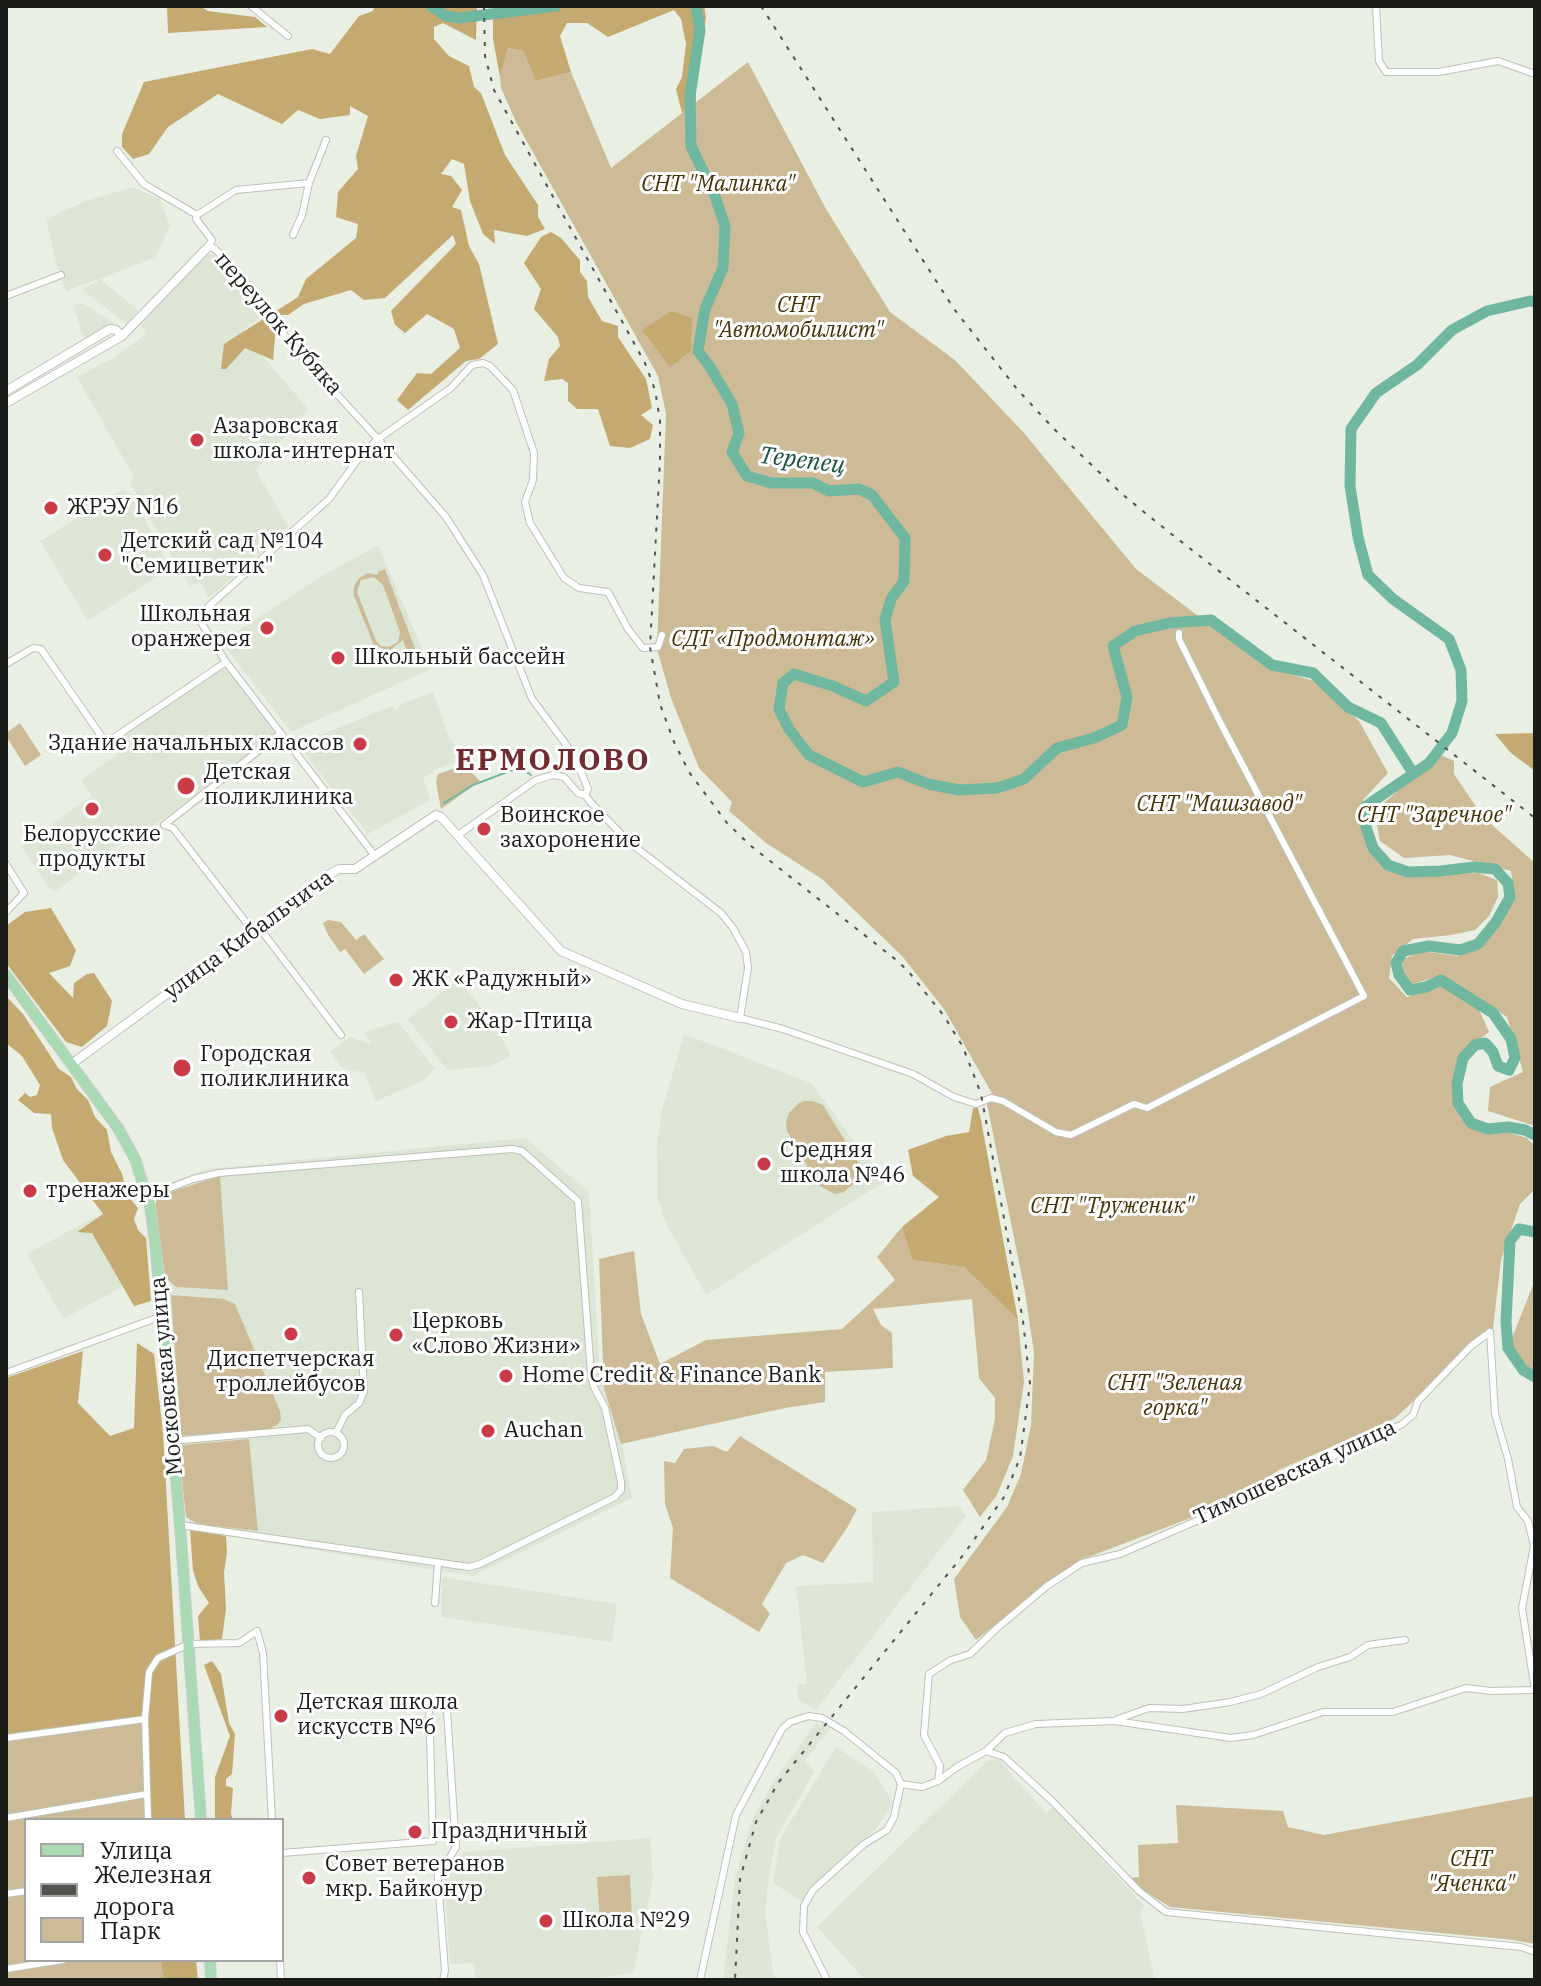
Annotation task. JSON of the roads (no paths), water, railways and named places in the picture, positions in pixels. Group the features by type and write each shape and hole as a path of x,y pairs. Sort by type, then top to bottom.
{"main road":[{"name":"Московская улица","path":"6,975 118,1128 135,1159 147,1197 162,1316 201,1818"}],"street":[{"path":"251,6 288,36"},
{"path":"1376,6 1379,61 1386,72 1439,72 1498,61 1535,74"},
{"path":"293,235 326,140"},
{"path":"117,151 144,184 197,215"},
{"path":"197,215 236,190 309,183"},
{"path":"6,403 122,336 209,246 212,240 196,219 197,215"},
{"name":"переулок Кубяка","path":"209,246 241,277 270,312 289,342 446,517 483,575 532,699 574,755 588,789 585,795"},
{"path":"6,296 61,275"},
{"path":"6,391 110,329 122,336"},
{"path":"375,856 226,662 199,619 209,606 329,499 362,454 378,439 451,388 472,365 483,363 490,366 513,390 534,453 533,480 525,502 534,532 564,578 579,588 608,592 628,629 643,648 658,647 662,635"},
{"path":"458,835 536,780 553,775 564,777 629,842 721,913 733,928 746,952 748,968 740,1018 783,1029 913,1074 954,1097 976,1104 991,1098 1003,1101 1056,1132 1071,1135 1134,1104 1147,1108 1364,996 1220,722 1179,639 1179,633"},
{"path":"6,664 33,648 41,649 106,743 226,662"},
{"path":"281,733 164,825 173,828 341,1035"},
{"name":"улица Кибальчича","path":"73,1063 330,874 339,869 355,869 436,815 458,835 561,951 682,1004 740,1018"},
{"path":"6,864 24,893 6,912"},
{"path":"147,1197 193,1179 219,1173 512,1149 522,1151 578,1201 591,1373 593,1385 605,1408 621,1490 615,1497 469,1567 180,1525"},
{"path":"336,1433 345,1415 359,1403 364,1391 359,1292"},
{"path":"6,1373 162,1316"},
{"name":"Тимошевская улица","path":"938,1781 940,1766 924,1735 929,1674 951,1660 970,1654 1047,1586 1082,1563 1120,1554 1254,1496 1401,1425 1413,1415 1418,1401 1471,1346 1490,1332 1495,1414 1517,1507 1528,1521 1534,1546 1522,1608 1535,1690"},
{"path":"171,1441 308,1429 321,1438"},
{"path":"329,1432 336,1433 343,1440 342,1452 334,1458 324,1456 320,1451 321,1438 329,1432"},
{"path":"435,1603 438,1563"},
{"path":"148,1818 145,1719 149,1672 158,1658 189,1644 239,1643 257,1631 263,1653 272,1818"},
{"path":"1115,1721 1149,1708 1183,1709 1261,1694 1318,1667 1350,1657 1368,1645 1405,1640"},
{"path":"901,1784 922,1787 938,1781 986,1751 1005,1733 1036,1724 1115,1721 1231,1738 1253,1735 1323,1712 1393,1712 1466,1688 1535,1690"},
{"path":"284,1853 433,1841 429,1703"},
{"path":"443,1980 445,1971 437,1866 449,1859 456,1847 447,1711"},
{"path":"700,1980 736,1815 782,1729 799,1717 822,1718 844,1731 896,1773 901,1784 894,1817 887,1830 864,1844 813,1890 804,1906 803,1932 827,1980"},
{"path":"6,1738 145,1719"},
{"path":"986,1751 1004,1757 1052,1801 1139,1891 1166,1912 1521,1947 1535,1952"},
{"path":"6,1818 147,1794"},
{"path":"6,1969 50,1962"}],"waterway":[{"name":"Терепец","path":"431,6 446,16 459,18 556,6"},
{"name":"Терепец","path":"696,6 700,30 690,96 691,146 715,196 725,226 723,268 705,309 698,351 732,404 739,433 732,452 747,476 771,483 813,483 829,491 859,489 872,495 905,538 904,581 891,599 885,620 894,682 866,701 833,686 794,674 783,683 779,709 789,729 809,755 863,782 898,772 928,784 959,790 997,788 1024,779 1057,748 1094,738 1122,725 1127,697 1113,646 1135,631 1169,623 1211,620 1272,665 1313,673 1348,707 1381,723 1413,773"},
{"path":"1535,302 1487,311 1452,330 1417,365 1376,393 1351,429 1350,486 1368,575 1393,599 1449,639 1461,670 1462,701 1452,733 1429,763 1366,806 1366,827 1373,848 1388,865 1408,872 1474,867 1495,869 1508,883 1510,897 1496,922 1478,944 1460,950 1429,946 1403,951 1396,963 1399,975 1410,990 1441,980 1493,1013 1511,1039 1515,1058 1509,1070 1498,1066 1493,1052 1485,1043 1475,1045 1463,1058 1457,1084 1458,1103 1471,1123 1488,1129 1508,1127 1525,1130 1535,1135"},
{"path":"444,803 473,785 515,769 531,775"},
{"path":"1535,1232 1519,1229 1510,1241 1506,1322 1508,1348 1523,1370 1535,1377"}],"railway":[{"path":"484,6 485,56 494,90 645,363 655,390 660,420 660,461 650,647 660,704 674,742 689,772 727,823 751,846 908,971 944,1016 963,1047 981,1094 1023,1321 1030,1384 1020,1458 1004,1497 964,1554 778,1783 756,1822 740,1879 735,1980"},
{"path":"761,6 954,309 1017,389 1054,429 1122,494 1160,525 1535,818"}],"place":[{"name":"Азаровская школа-интернат","path":"197,440"},
{"name":"ЖРЭУ N16","path":"51,508"},
{"name":"Детский сад №104 \"Семицветик\"","path":"105,555"},
{"name":"Школьная оранжерея","path":"267,628"},
{"name":"Школьный бассейн","path":"338,658"},
{"name":"Здание начальных классов","path":"360,744"},
{"name":"Детская поликлиника","path":"186,786"},
{"name":"Белорусские продукты","path":"92,809"},
{"name":"Воинское захоронение","path":"484,829"},
{"name":"ЖК «Радужный»","path":"396,980"},
{"name":"Жар-Птица","path":"451,1022"},
{"name":"Городская поликлиника","path":"182,1068"},
{"name":"Средняя школа №46","path":"764,1164"},
{"name":"тренажеры","path":"30,1191"},
{"name":"Диспетчерская троллейбусов","path":"291,1334"},
{"name":"Церковь «Слово Жизни»","path":"396,1335"},
{"name":"Home Credit & Finance Bank","path":"506,1376"},
{"name":"Auchan","path":"488,1431"},
{"name":"Детская школа искусств №6","path":"281,1716"},
{"name":"Праздничный","path":"415,1832"},
{"name":"Совет ветеранов мкр. Байконур","path":"309,1878"},
{"name":"Школа №29","path":"546,1921"}],"district":[{"name":"ЕРМОЛОВО","path":"553,761"}],"park label":[{"name":"СНТ \"Малинка\"","path":"718,185"},
{"name":"СНТ \"Автомобилист\"","path":"798,318"},
{"name":"СДТ «Продмонтаж»","path":"773,640"},
{"name":"СНТ \"Машзавод\"","path":"1219,805"},
{"name":"СНТ \"Заречное\"","path":"1434,816"},
{"name":"СНТ \"Труженик\"","path":"1112,1207"},
{"name":"СНТ \"Зеленая горка\"","path":"1175,1396"},
{"name":"СНТ \"Яченка\"","path":"1471,1872"}]}
